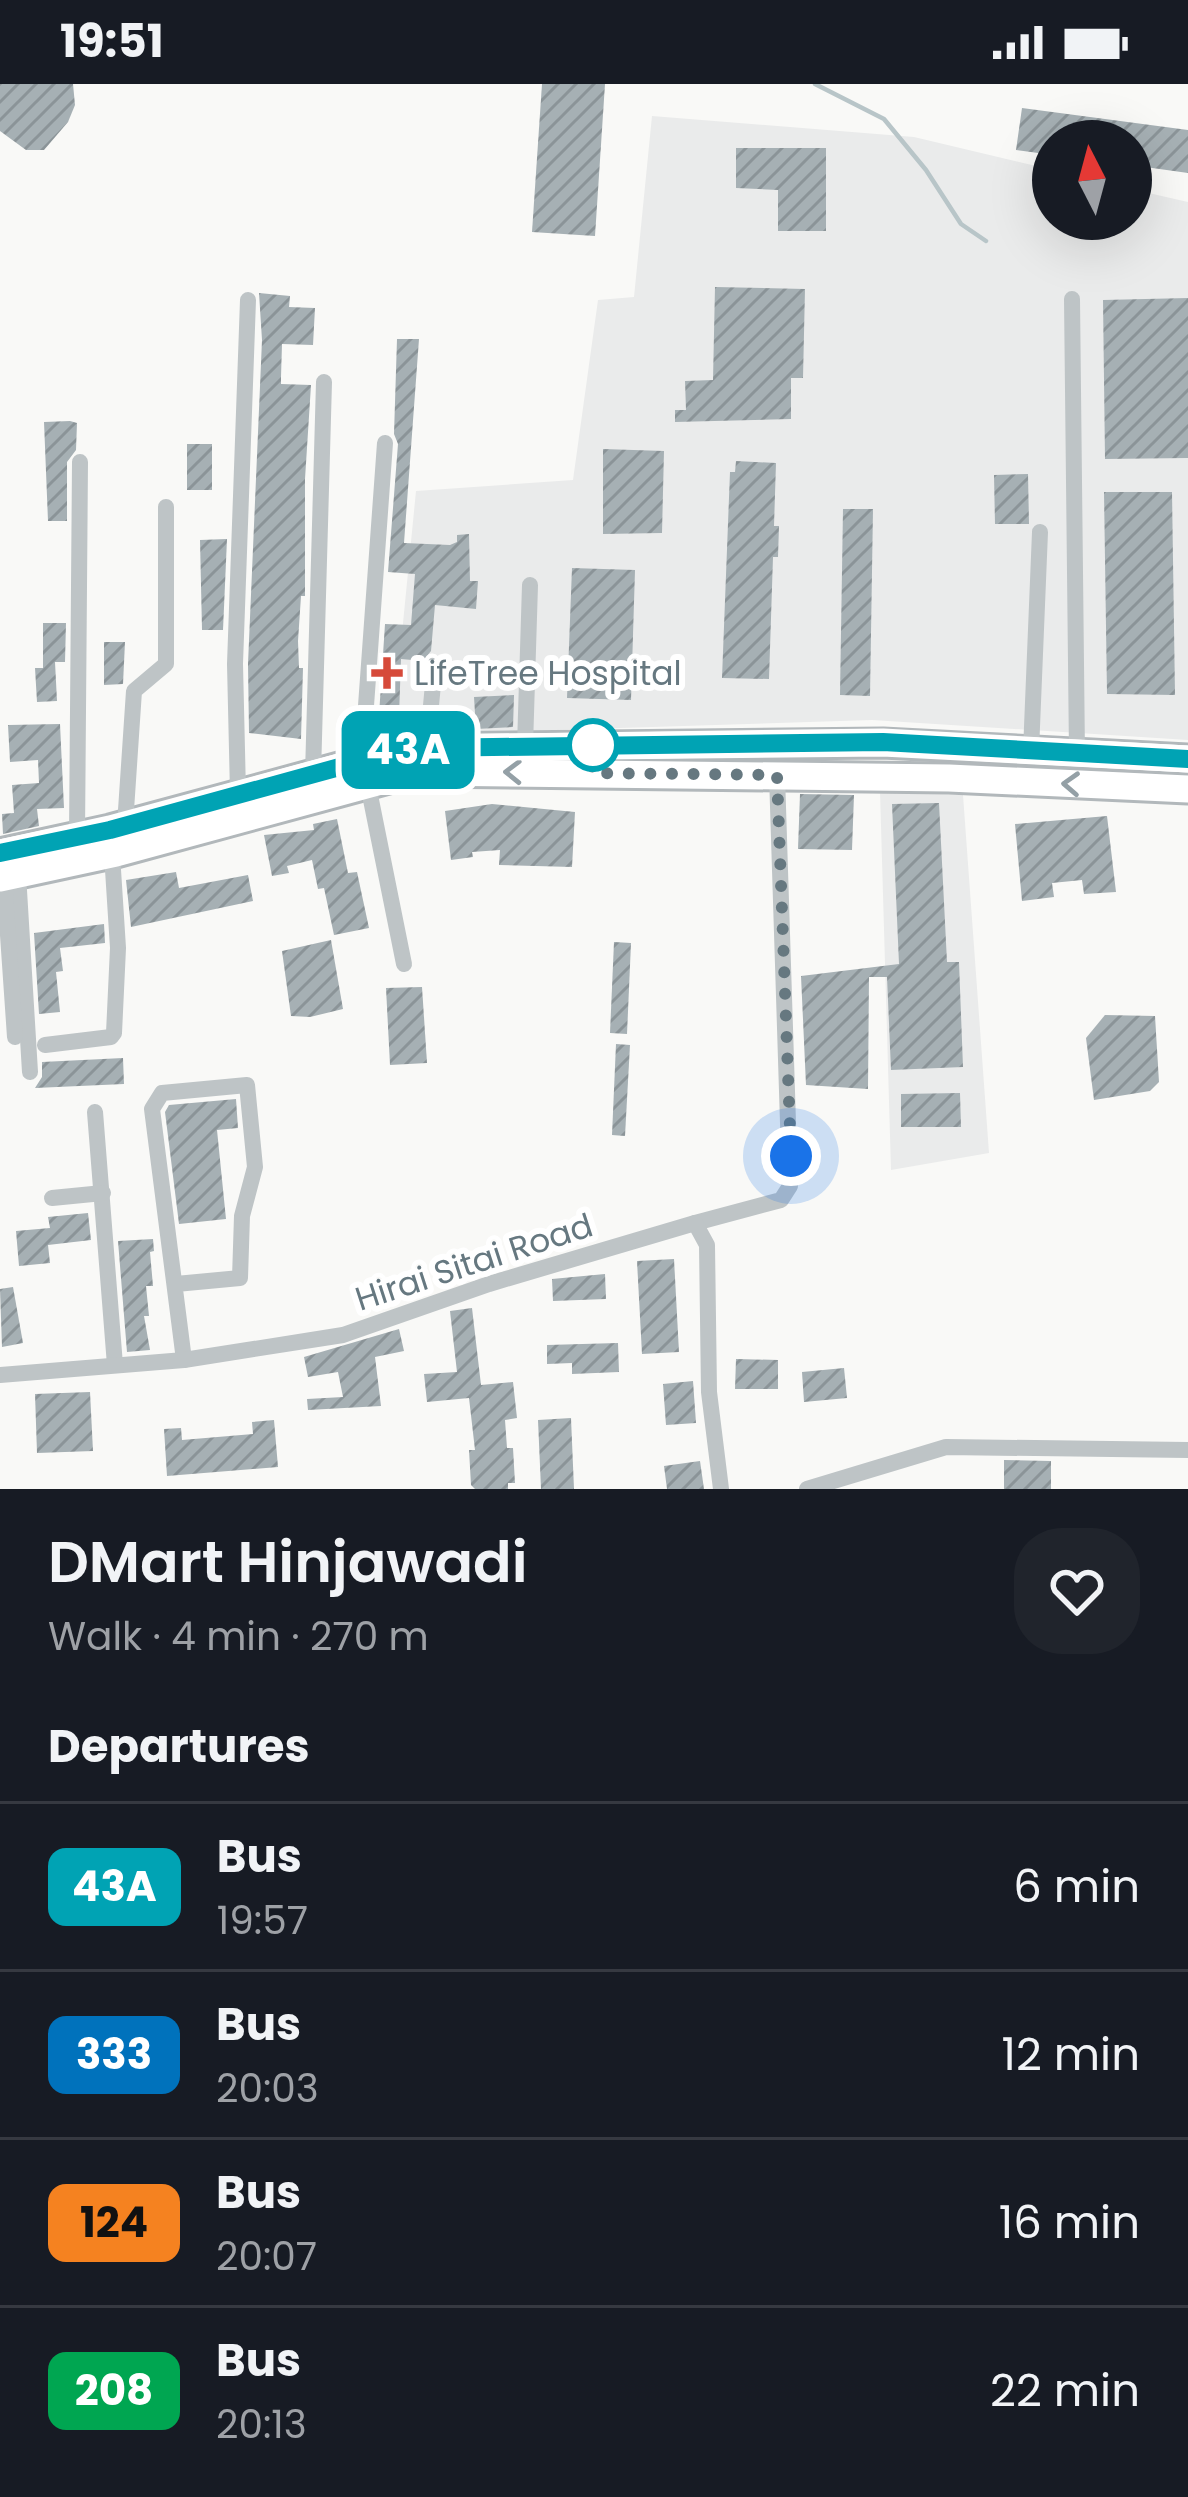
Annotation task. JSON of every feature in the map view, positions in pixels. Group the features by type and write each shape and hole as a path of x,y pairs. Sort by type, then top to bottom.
{"main road":[{"path":"5,870 112,854 427,748 883,742 1188,759"},
{"path":"5,870 77,836 313,774 777,775 1188,789"}],"street":[{"path":"1072,299 1077,754"},
{"path":"238,794 235,664 248,300"},
{"path":"313,774 325,382"},
{"path":"385,443 365,772 404,964"},
{"path":"77,836 80,463"},
{"path":"125,825 134,691 166,664 166,507"},
{"path":"1031,751 1040,532"},
{"path":"525,746 530,585"},
{"path":"427,748 436,663"},
{"name":"Hirai Sitai Road","path":"0,1376 184,1360 343,1335 489,1284 781,1201 790,1186 777,775"},
{"path":"44,1045 114,1033 118,949 112,854"},
{"path":"5,870 15,1037"},
{"path":"5,870 30,1072"},
{"path":"176,1284 240,1278 242,1216 255,1167 247,1085 162,1094 152,1108 184,1360"},
{"path":"95,1112 115,1365"},
{"path":"52,1198 103,1193"},
{"path":"695,1222 707,1245 709,1392 721,1489"},
{"path":"807,1489 946,1448 1188,1450"}],"shaded area":[{"path":"652,116 914,137 1032,165 1032,240 1152,240 1152,194 1188,202 1188,740 872,720 392,735 416,491 573,480 598,300 634,297"},
{"path":"880,791 963,795 989,1153 891,1170"}],"building":[{"path":"0,84 73,84 75,105 68,122 44,150 26,150 0,131"},
{"path":"542,84 605,84 595,236 532,232"},
{"path":"1022,108 1113,120 1032,120 1032,152 1016,150"},
{"path":"1152,125 1188,130 1188,173 1152,168"},
{"path":"736,148 826,148 826,231 778,231 778,190 736,188"},
{"path":"715,287 805,289 803,378 791,378 791,419 675,422 675,410 686,410 685,381 713,380"},
{"path":"259,293 290,296 289,307 315,308 313,345 282,344 281,384 311,385 305,596 301,596 298,641 299,668 303,668 301,739 249,733 262,340"},
{"path":"1188,298 1188,458 1105,459 1103,300"},
{"path":"397,339 419,339 404,543 450,545 457,542 457,535 469,534 470,581 478,581 476,609 435,605 431,651 423,661 401,659 399,716 379,715 385,624 411,625 415,574 388,572 398,444 394,434"},
{"path":"44,422 77,423 76,450 67,462 67,521 48,521"},
{"path":"187,444 212,444 212,490 187,490"},
{"path":"603,449 664,451 662,533 603,534"},
{"path":"736,461 776,463 778,557 773,557 769,679 722,678 730,472 735,472"},
{"path":"1028,474 1029,524 995,524 994,475"},
{"path":"1104,492 1172,492 1175,695 1107,694"},
{"path":"843,509 873,509 870,696 840,695"},
{"path":"227,539 223,630 202,630 200,540"},
{"path":"572,568 635,570 631,700 567,698"},
{"path":"43,623 66,623 65,662 55,662 57,701 37,702 35,668 43,668"},
{"path":"104,642 125,642 123,684 104,685"},
{"path":"514,695 513,727 476,729 474,697"},
{"path":"60,724 64,808 37,809 39,826 3,834 2,814 14,813 12,785 39,783 38,760 10,762 8,725"},
{"path":"800,794 854,795 852,850 798,849"},
{"path":"939,803 947,962 959,962 963,1067 891,1070 887,977 869,977 868,1089 806,1085 801,976 899,964 892,804"},
{"path":"492,804 575,812 572,867 499,865 500,850 472,852 473,857 451,860 445,811"},
{"path":"1107,816 1116,892 1084,894 1082,880 1052,883 1054,897 1022,901 1015,824"},
{"path":"337,819 348,873 357,872 369,928 334,935 324,888 318,889 312,860 287,866 289,873 272,876 264,835 314,830 313,824"},
{"path":"176,872 179,888 248,875 253,901 131,927 126,880"},
{"path":"104,924 105,943 60,948 63,971 56,972 60,1012 39,1014 34,933"},
{"path":"331,940 343,1009 291,1016 282,951"},
{"path":"614,942 631,943 627,1034 610,1033"},
{"path":"422,987 427,1063 390,1065 386,988"},
{"path":"1105,1015 1155,1016 1159,1082 1150,1091 1094,1100 1086,1038"},
{"path":"616,1044 630,1045 625,1136 612,1135"},
{"path":"123,1058 124,1084 35,1088 42,1077 42,1062"},
{"path":"960,1093 961,1127 901,1127 901,1094"},
{"path":"236,1099 238,1128 217,1130 226,1219 179,1224 165,1112 169,1105"},
{"path":"88,1213 91,1240 48,1245 50,1263 19,1266 16,1231 50,1228 48,1217"},
{"path":"153,1239 153,1286 146,1286 149,1316 144,1316 150,1350 127,1352 118,1241"},
{"path":"674,1259 679,1352 642,1354 637,1261"},
{"path":"605,1274 606,1299 553,1301 552,1279"},
{"path":"13,1287 23,1343 2,1347 0,1289"},
{"path":"472,1308 481,1385 513,1382 517,1418 505,1420 515,1483 508,1483 508,1489 471,1485 469,1450 475,1450 469,1398 427,1402 424,1374 457,1372 450,1311"},
{"path":"399,1329 404,1351 375,1357 381,1406 308,1410 307,1399 343,1397 338,1372 308,1377 304,1357"},
{"path":"618,1343 619,1372 572,1374 572,1363 547,1364 547,1345"},
{"path":"736,1359 778,1360 778,1389 735,1389"},
{"path":"844,1368 847,1398 804,1402 802,1372"},
{"path":"693,1381 696,1423 666,1425 663,1384"},
{"path":"90,1392 93,1451 37,1453 35,1394"},
{"path":"571,1418 574,1489 541,1489 538,1420"},
{"path":"274,1420 278,1467 167,1476 164,1429 181,1428 182,1440 253,1434 252,1422"},
{"path":"1004,1460 1051,1461 1051,1489 1004,1489"},
{"path":"700,1461 704,1489 667,1489 664,1466"}],"waterway":[{"path":"815,84 884,119 926,170 961,224 986,241"}],"bus line":[{"name":"43A","path":"0,853 110,830 423,748 883,742 1188,759"}],"place":[{"name":"LifeTree Hospital","path":"387,673"}],"route":[{"path":"593,745 592,773 777,775 791,1156"}]}
